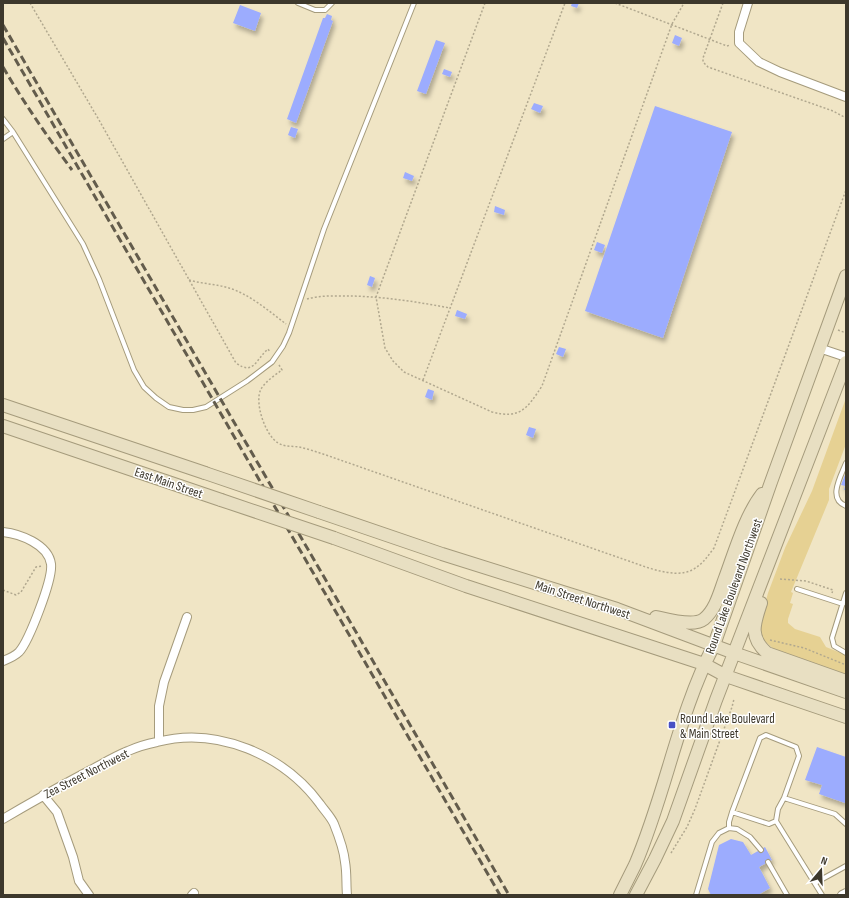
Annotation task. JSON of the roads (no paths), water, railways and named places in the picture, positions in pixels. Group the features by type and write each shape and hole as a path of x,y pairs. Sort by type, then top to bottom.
{"main road":[{"name":"Round Lake Boulevard Northwest","path":"620,895 635,866 683,720 704,664 714,644 846,276"},
{"name":"Round Lake Boulevard Northwest","path":"636,895 673,821 716,700 846,362"},
{"name":"East Main Street","path":"3,405 319,512"},
{"name":"East Main Street","path":"3,426 334,538"},
{"path":"642,618 654,617 689,623 704,619 714,605 736,547 755,503 771,482"},
{"name":"Main Street Northwest","path":"319,512 442,554 617,609 714,644 734,653 846,692"},
{"name":"Main Street Northwest","path":"334,538 466,586 704,664 726,676 846,717"},
{"path":"769,563 768,580 754,627 755,637 762,648 767,653 846,681"}],"street":[{"path":"748,3 739,32 740,43 759,62 780,72 846,97"},
{"path":"819,348 846,357"},
{"path":"3,532 13,533 30,540 44,550 51,564 49,578 38,615 27,641 18,653 3,662"},
{"path":"159,741 159,706 164,682 187,617"},
{"name":"Zea Street Northwest","path":"3,820 43,795 129,750 159,741 182,738 203,738 223,741 244,747 280,765 313,794 334,823 345,861 347,895"},
{"path":"43,795 57,812 73,857 79,881 88,895"},
{"path":"842,895 846,893"}],"lane":[{"path":"298,3 315,10 324,10 332,3"},
{"path":"3,119 13,132 83,244 99,280 134,370 144,387 169,407 183,410 193,410 206,407 247,382 272,362 283,346 291,328 324,229 414,3"},
{"path":"3,139 13,132"},
{"path":"846,463 836,492 837,499 846,506"},
{"path":"797,588 843,604"},
{"path":"846,593 832,638 834,646 846,653"},
{"path":"729,828 732,812 760,738 766,735 796,746 799,756 784,798 778,809 776,821 822,895"},
{"path":"784,798 835,814 846,824"},
{"path":"732,812 769,824 776,821"},
{"path":"696,895 714,839 719,833 729,828 737,829 745,833 761,850"},
{"path":"768,862 787,895"},
{"path":"815,883 846,866"}],"railway":[{"path":"3,25 509,895"},
{"path":"3,38 500,895"},
{"path":"3,67 19,94 72,170"}],"place":[{"name":"Round Lake Boulevard & Main Street","path":"672,725"}]}
